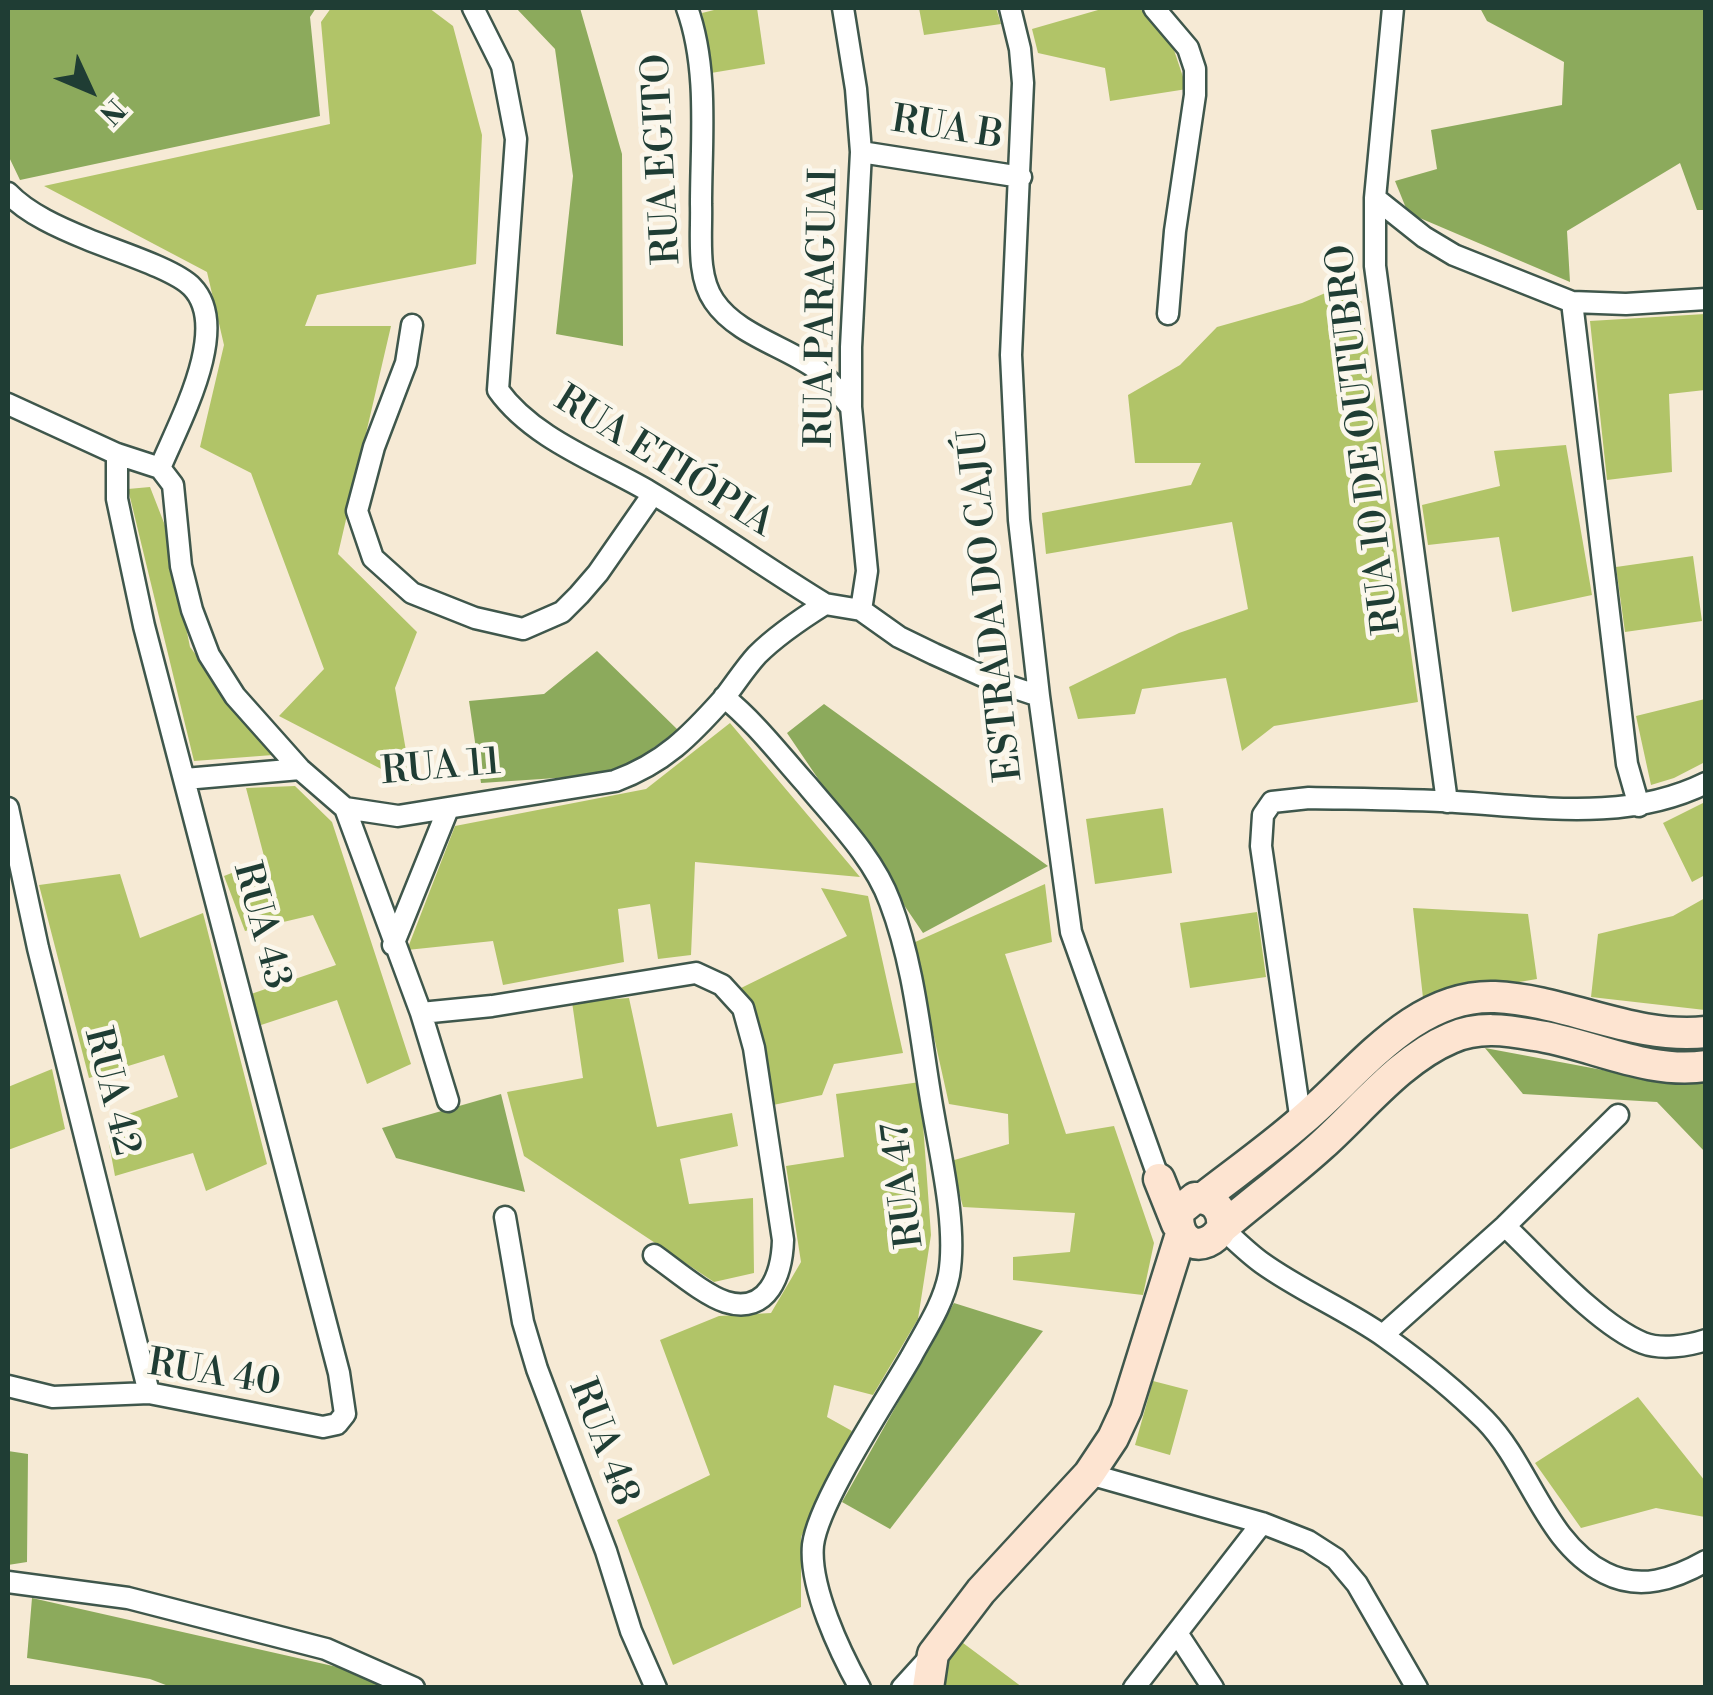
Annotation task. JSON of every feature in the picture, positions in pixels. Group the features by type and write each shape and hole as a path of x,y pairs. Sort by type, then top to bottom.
{"main road":[{"path":"928,1688 933,1654 981,1591 1089,1474 1113,1438 1126,1410 1161,1296 1196,1221 1391,1040 1417,1019 1449,1002 1492,997 1680,1034 1706,1032"},
{"path":"1196,1221 1319,1148 1393,1078 1431,1048 1455,1036 1488,1029 1505,1031 1538,1035 1655,1064 1687,1069 1706,1066"},
{"name":"ESTRADA DO CAJÚ","path":"1159,1179 1196,1221"}],"street":[{"name":"RUA ETIÓPIA","path":"474,8 502,66 516,139 498,390 530,424 653,494 825,604"},
{"name":"RUA EGITO","path":"687,8 699,70 702,115 705,281 714,302 735,322 818,370 852,407"},
{"name":"RUA PARAGUAI","path":"843,8 861,152 852,347 852,407 867,570 861,610"},
{"name":"ESTRADA DO CAJÚ","path":"1010,8 1023,83 1011,355 1018,520 1039,696 1071,932 1159,1179"},
{"path":"1154,8 1188,48 1195,69 1196,95 1175,231 1168,314"},
{"name":"RUA 10 DE OUTUBRO","path":"1393,8 1374,266 1447,802"},
{"name":"RUA B","path":"861,152 1021,177"},
{"path":"8,193 65,230 192,286 207,312 205,351 160,468 18,418 8,404"},
{"path":"1376,198 1424,237 1454,255 1572,302 1626,304 1706,299"},
{"path":"1572,302 1627,764 1639,806"},
{"path":"412,325 406,363 374,448 357,511 372,558 412,593 476,618 524,629 562,612 579,595 653,494"},
{"path":"818,370 852,347"},
{"name":"RUA 43","path":"117,454 117,499 144,626 334,1354 344,1414"},
{"name":"RUA 11","path":"160,468 172,485 182,566 192,610 209,655 235,696 300,769 345,808 398,816 615,781 644,770 670,754 780,634 825,604"},
{"path":"825,604 861,610 934,654 1039,696"},
{"name":"RUA 47","path":"724,697 747,715 842,827 890,900 908,967 936,1130 950,1244 949,1276 938,1310 837,1486 813,1545 817,1586 860,1688"},
{"path":"185,779 300,769"},
{"path":"1301,1122 1261,846 1263,814 1272,802 1447,802 1587,810 1666,800 1706,782"},
{"name":"RUA 42","path":"8,808 42,966 149,1393"},
{"path":"345,808 421,1013 448,1102"},
{"path":"393,945 448,809"},
{"path":"421,1013 492,1006 696,973 722,985 743,1008 754,1048 782,1240 782,1265 764,1298 746,1305 724,1302 654,1256"},
{"path":"1383,1335 1505,1226 1618,1115"},
{"name":"RUA 48","path":"505,1217 522,1322 536,1369 606,1551 631,1631 656,1688"},
{"path":"1196,1221 1383,1335 1457,1394 1488,1424 1562,1537 1581,1559 1608,1575 1632,1582 1654,1582 1688,1572 1706,1561"},
{"path":"1505,1226 1601,1314 1645,1344 1674,1347 1706,1340"},
{"name":"RUA 40","path":"8,1386 52,1397 149,1393 324,1427 336,1424 344,1414"},
{"path":"1089,1474 1262,1523 1308,1541 1336,1559 1357,1584 1416,1688"},
{"path":"1134,1688 1262,1523"},
{"path":"8,1582 128,1598 326,1649 414,1688"},
{"path":"1177,1632 1213,1688"},
{"path":"902,1688 933,1654"}],"green space":[{"path":"8,8 316,8 310,17 320,116 20,180 8,155"},
{"path":"331,8 429,8 453,26 482,135 476,264 317,295 305,326 391,326 338,554 417,632 395,688 412,785 279,716 324,669 251,473 200,447 224,345 207,272 44,186 330,124 321,22"},
{"path":"516,8 580,8 622,154 623,346 556,334 573,176 555,49"},
{"path":"722,8 757,8 765,64 711,73 702,13"},
{"path":"919,8 996,8 1001,24 924,35"},
{"path":"1105,8 1139,8 1168,32 1187,89 1110,101 1105,68 1038,53 1032,29"},
{"path":"1480,8 1705,8 1705,210 1697,210 1680,163 1567,231 1570,282 1408,213 1395,181 1437,169 1431,130 1562,105 1564,62 1487,21"},
{"path":"1358,279 1418,702 1274,726 1242,751 1226,678 1142,689 1135,714 1078,719 1069,687 1179,633 1248,609 1232,522 1046,554 1042,513 1191,485 1201,463 1135,463 1128,395 1180,365 1217,327 1302,303"},
{"path":"1705,314 1705,390 1669,394 1672,472 1607,480 1590,321"},
{"path":"1566,445 1592,595 1512,612 1499,537 1428,545 1422,505 1500,486 1494,451"},
{"path":"150,487 166,528 190,647 273,755 194,761 128,489"},
{"path":"1693,556 1702,621 1625,632 1616,567"},
{"path":"597,651 678,730 617,774 481,783 469,701 544,694"},
{"path":"1705,699 1705,762 1651,785 1636,716"},
{"path":"824,704 1048,866 923,933 787,733"},
{"path":"730,723 860,877 695,862 691,955 658,959 650,904 618,909 624,962 503,985 493,941 407,950 455,826 646,789"},
{"path":"295,786 332,822 411,1064 367,1084 337,1000 261,1025 251,994 336,965 313,915 245,931 224,876 265,860 246,788"},
{"path":"1705,802 1705,875 1692,882 1663,823"},
{"path":"1163,808 1172,873 1095,884 1086,819"},
{"path":"120,874 140,938 203,913 267,1164 206,1191 193,1153 115,1176 105,1122 178,1097 164,1055 89,1078 39,885"},
{"path":"1045,884 1052,942 1005,954 1066,1134 1114,1126 1154,1243 1143,1295 1013,1280 1013,1257 1070,1252 1075,1213 963,1207 951,1161 1009,1144 1008,1114 949,1104 913,943"},
{"path":"821,888 868,896 903,1053 834,1064 822,1095 773,1105 741,988 847,936"},
{"path":"1705,898 1705,1010 1591,997 1598,934 1673,916"},
{"path":"1413,908 1528,914 1537,979 1423,998"},
{"path":"1257,912 1266,977 1190,988 1180,923"},
{"path":"629,998 657,1127 732,1113 738,1146 680,1159 689,1204 753,1198 754,1273 714,1282 524,1156 507,1092 583,1078 572,1002"},
{"path":"1485,1048 1640,1077 1705,1074 1705,1152 1657,1102 1523,1094"},
{"path":"52,1069 65,1129 8,1150 8,1087"},
{"path":"920,1082 931,1235 918,1319 873,1395 834,1385 827,1417 852,1431 801,1537 801,1607 673,1665 617,1520 710,1475 660,1340 719,1316 771,1313 801,1262 786,1166 844,1157 836,1094"},
{"path":"501,1094 525,1192 396,1158 382,1128"},
{"path":"954,1303 1043,1331 890,1529 842,1502"},
{"path":"1153,1381 1188,1390 1170,1455 1135,1445"},
{"path":"1638,1397 1705,1481 1705,1517 1656,1508 1581,1528 1535,1463"},
{"path":"8,1451 28,1454 27,1562 8,1565"},
{"path":"32,1598 355,1671 384,1687 171,1687 150,1679 27,1658"},
{"path":"955,1637 1022,1687 941,1688"}]}
